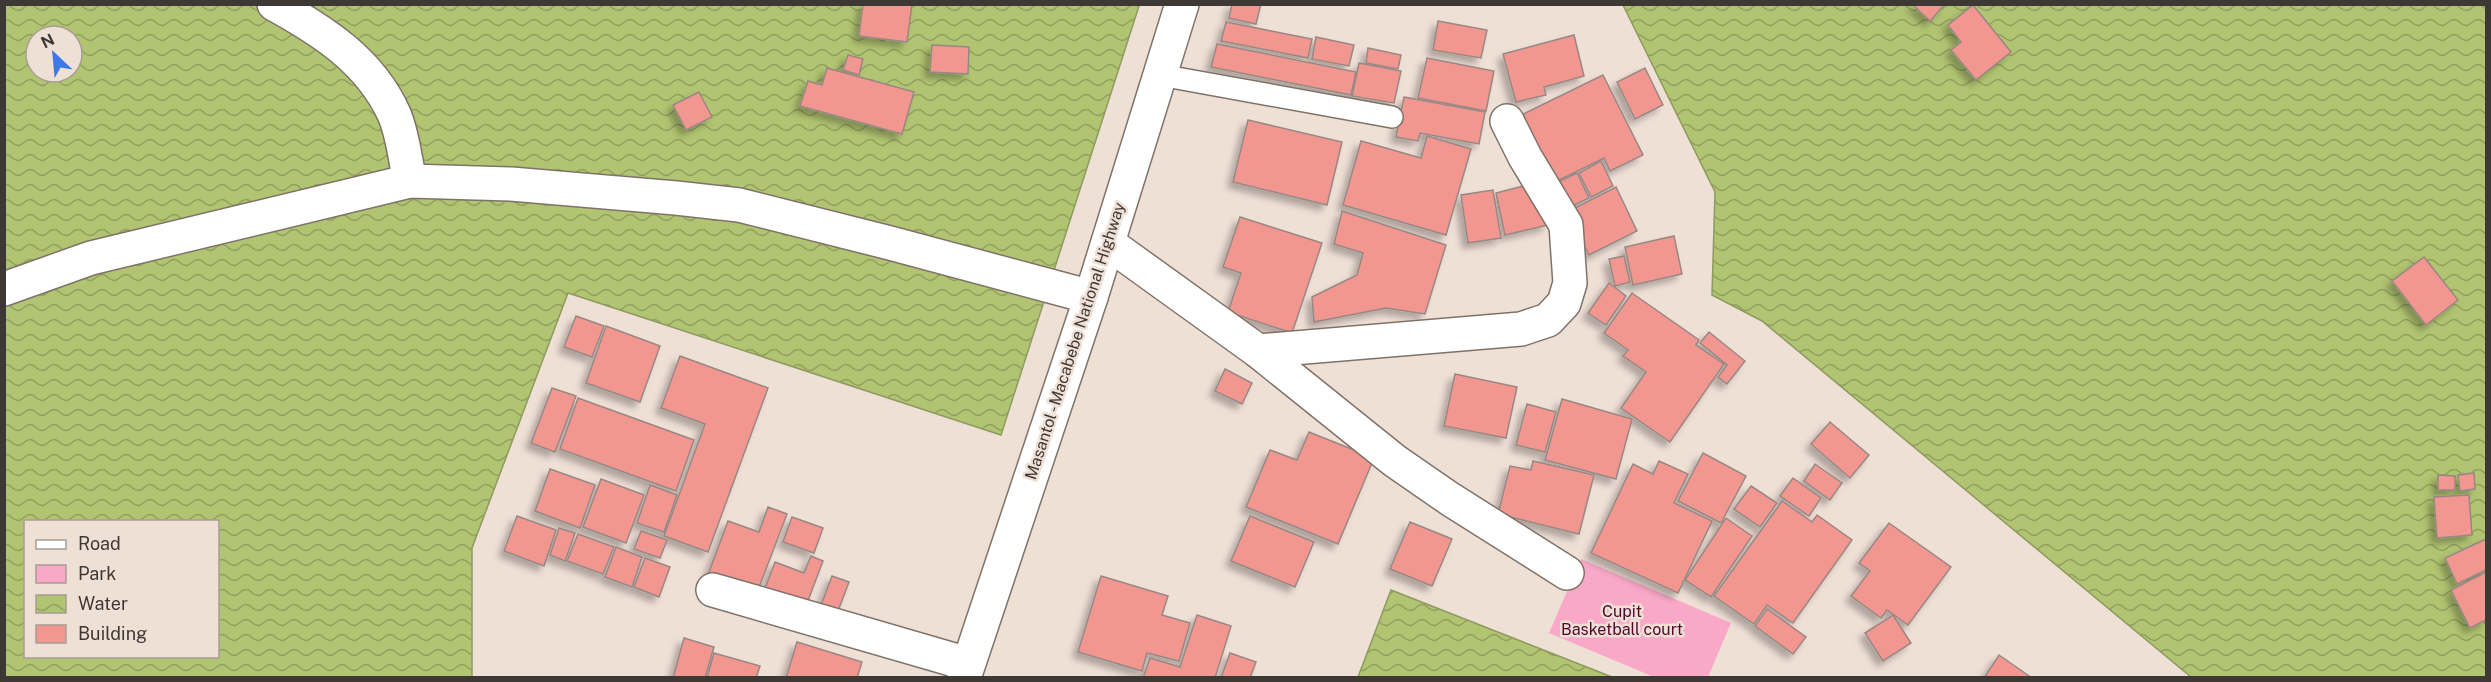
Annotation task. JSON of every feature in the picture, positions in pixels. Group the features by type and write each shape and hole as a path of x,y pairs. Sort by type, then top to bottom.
{"street":[{"path":"274,4 318,28 352,55 375,82 395,115 410,181"},
{"name":"Masantol - Macabebe National Highway","path":"966,671 1091,297 1182,4"},
{"path":"1258,351 1521,329 1548,320 1564,303 1570,282 1566,225 1525,157 1507,121"},
{"path":"4,289 91,258 410,181 511,184 676,198 739,206 890,243 1091,297"},
{"path":"1108,243 1258,351 1395,461 1450,499 1567,573"},
{"path":"713,590 966,671"}],"lane":[{"path":"1160,75 1392,117"}],"green space":[{"name":"Cupit Basketball court","path":"1581,559 1731,623 1708,677 1654,677 1549,633"}],"water":[{"path":"1133,4 1139,6 1001,435 568,293 472,548 472,677 5,678 4,5"},
{"path":"1623,5 2486,5 2486,677 2191,677 1762,321 1712,295 1715,192"},
{"path":"1391,590 1612,677 1358,677"}],"building":[{"path":"863,4 912,4 907,42 859,36"},
{"path":"1232,4 1261,4 1256,24 1229,18"},
{"path":"1912,4 1945,4 1930,21"},
{"path":"1973,5 2011,52 1976,80 1951,50 1961,42 1948,25"},
{"path":"1438,21 1487,30 1481,58 1433,50"},
{"path":"1226,22 1312,39 1308,58 1221,41"},
{"path":"1574,35 1584,76 1544,87 1546,95 1516,102 1503,54"},
{"path":"1316,37 1354,45 1349,66 1312,59"},
{"path":"1217,44 1356,72 1351,95 1211,67"},
{"path":"932,45 969,47 968,74 930,72"},
{"path":"1368,48 1401,55 1398,69 1366,63"},
{"path":"848,55 863,59 859,75 843,70"},
{"path":"1427,58 1494,71 1486,111 1418,98"},
{"path":"1359,63 1401,71 1394,103 1352,96"},
{"path":"827,68 914,92 902,134 800,106 808,81 822,85"},
{"path":"1645,68 1663,105 1635,119 1617,82"},
{"path":"1603,75 1643,155 1610,171 1604,158 1545,187 1511,120"},
{"path":"699,92 712,117 686,130 673,105"},
{"path":"1404,97 1485,112 1479,144 1420,133 1418,141 1396,137"},
{"path":"1248,120 1342,142 1327,205 1233,182"},
{"path":"1427,136 1471,149 1446,235 1343,205 1361,141 1421,158"},
{"path":"1601,161 1613,186 1591,197 1579,173"},
{"path":"1577,173 1589,198 1566,209 1554,184"},
{"path":"1539,182 1548,225 1505,235 1496,193"},
{"path":"1616,187 1637,231 1589,255 1567,212"},
{"path":"1493,190 1501,238 1468,243 1461,195"},
{"path":"1342,211 1446,245 1425,314 1386,308 1314,322 1312,297 1357,275 1363,253 1334,244"},
{"path":"1240,217 1322,243 1292,333 1228,312 1241,273 1223,267"},
{"path":"1674,236 1682,274 1633,285 1625,247"},
{"path":"1624,256 1630,282 1615,286 1609,259"},
{"path":"2424,257 2458,300 2426,325 2392,281"},
{"path":"1609,283 1626,296 1606,325 1588,313"},
{"path":"1632,293 1699,340 1696,345 1724,364 1670,442 1621,408 1646,372 1623,356 1628,350 1604,333"},
{"path":"576,316 604,326 592,357 564,347"},
{"path":"606,326 660,346 640,402 586,383"},
{"path":"1709,332 1745,361 1727,384 1718,377 1727,365 1700,343"},
{"path":"680,356 768,388 708,552 664,536 705,424 661,408"},
{"path":"1225,369 1252,383 1242,404 1215,391"},
{"path":"1455,374 1517,387 1506,438 1444,426"},
{"path":"552,388 576,396 555,452 531,443"},
{"path":"578,398 694,440 676,491 560,449"},
{"path":"1562,399 1632,419 1616,479 1545,460"},
{"path":"1527,404 1556,412 1545,452 1516,445"},
{"path":"1830,422 1869,455 1850,478 1811,444"},
{"path":"1309,432 1374,458 1338,544 1246,507 1270,450 1297,460"},
{"path":"1703,453 1746,476 1721,523 1678,501"},
{"path":"1533,461 1594,475 1579,534 1498,514 1510,466 1531,470"},
{"path":"1659,461 1688,474 1674,503 1712,521 1678,593 1591,553 1633,464 1653,474"},
{"path":"1815,464 1842,483 1830,500 1804,481"},
{"path":"550,469 595,485 580,528 535,511"},
{"path":"2474,473 2475,489 2460,491 2458,475"},
{"path":"2438,475 2455,476 2455,490 2438,490"},
{"path":"1793,478 1821,498 1809,516 1780,496"},
{"path":"601,479 644,495 626,543 583,527"},
{"path":"650,485 677,495 664,532 637,523"},
{"path":"1751,486 1777,503 1760,527 1734,509"},
{"path":"2469,495 2472,535 2437,538 2434,497"},
{"path":"1782,501 1812,522 1817,515 1852,540 1793,623 1767,605 1754,624 1714,596"},
{"path":"768,507 787,514 758,590 709,572 728,521 759,532"},
{"path":"517,516 556,530 544,566 504,551"},
{"path":"1250,516 1314,542 1295,587 1231,561"},
{"path":"792,517 823,528 814,553 783,542"},
{"path":"1726,518 1752,536 1711,597 1685,580"},
{"path":"1410,522 1452,539 1432,586 1390,569"},
{"path":"1889,523 1951,567 1908,625 1887,610 1881,618 1851,596 1870,571 1859,563"},
{"path":"559,528 575,533 565,561 550,555"},
{"path":"641,531 667,540 660,558 634,549"},
{"path":"578,534 614,547 603,574 567,561"},
{"path":"2486,539 2486,570 2457,584 2445,558"},
{"path":"616,547 642,557 632,587 605,577"},
{"path":"811,556 823,561 806,606 764,591 775,562 804,573"},
{"path":"645,558 670,567 659,597 634,587"},
{"path":"2486,572 2486,620 2470,628 2451,590"},
{"path":"832,576 849,582 835,619 818,613"},
{"path":"1101,576 1168,596 1162,615 1190,623 1179,661 1147,653 1142,671 1078,652"},
{"path":"1767,609 1806,637 1793,654 1755,626"},
{"path":"1197,615 1231,626 1215,678 1143,678 1150,658 1180,667"},
{"path":"1893,615 1911,643 1883,661 1865,633"},
{"path":"684,638 714,647 705,678 673,678"},
{"path":"797,642 862,662 857,678 786,678"},
{"path":"714,653 760,666 756,678 707,678"},
{"path":"1230,653 1256,662 1250,678 1221,678"},
{"path":"1999,655 2032,678 1984,678"}]}
